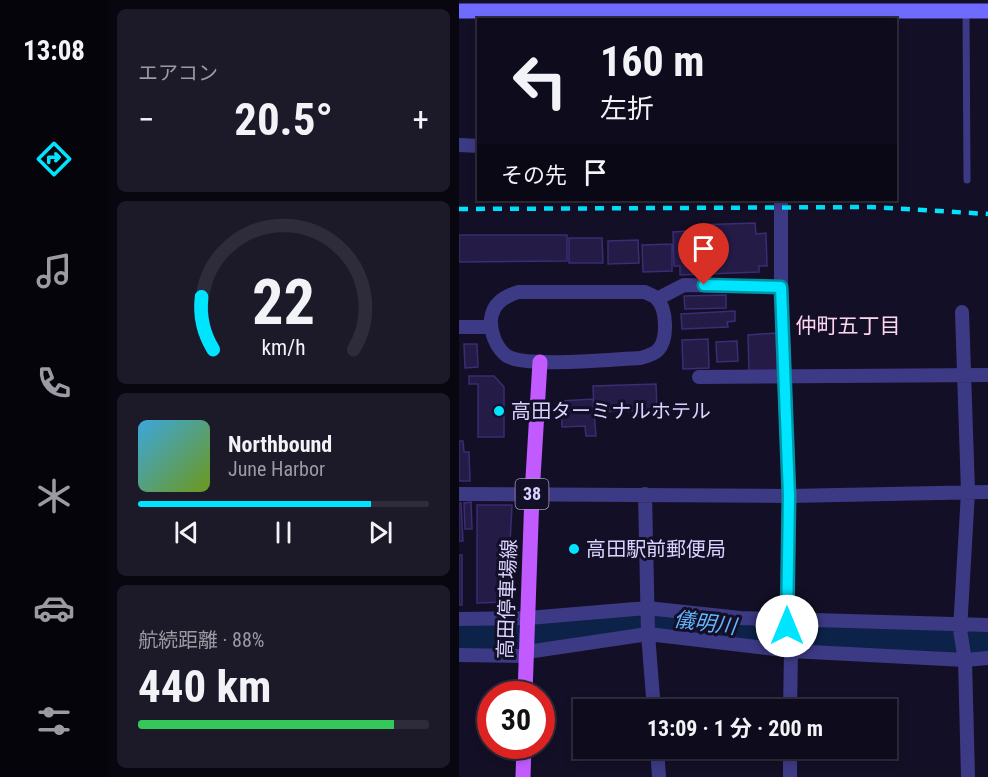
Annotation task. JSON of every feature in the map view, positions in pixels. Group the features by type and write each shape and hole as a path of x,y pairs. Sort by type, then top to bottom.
{"main road":[{"name":"高田停車場線","path":"526,681 532,494 540,362"},
{"path":"523,777 524,759"}],"street":[{"path":"459,11 683,6 778,11 898,6 988,11"},
{"path":"459,145 477,146"},
{"path":"781,201 781,287 789,496 787,623 791,651 790,699"},
{"path":"657,299 684,285 781,287"},
{"path":"518,292 645,292 657,299 664,318 663,341 660,349 652,355 640,358 540,362 508,356 496,344 491,327 491,317 497,305 505,296 518,292"},
{"path":"962,312 968,492 960,627 965,656 968,777"},
{"path":"459,327 491,327"},
{"path":"699,377 988,375"},
{"path":"459,494 789,496 988,492"},
{"path":"645,494 648,634 653,699"},
{"path":"459,619 527,623 647,608 787,623 960,627 988,625"},
{"path":"459,655 527,652 648,634 791,651 988,658"},
{"path":"658,759 659,777"},
{"path":"790,759 790,777"}],"lane":[{"path":"966,11 967,180"}],"building":[{"path":"755,223 756,234 766,233 767,266 759,266 759,272 680,275 680,266 674,266 673,232 687,231 696,225"},
{"path":"459,235 567,235 567,261 459,262"},
{"path":"569,238 602,238 603,263 569,263"},
{"path":"638,240 639,263 608,264 608,241"},
{"path":"672,244 672,271 643,272 642,245"},
{"path":"726,295 726,308 685,309 684,296"},
{"path":"735,311 735,321 727,322 728,327 682,329 681,314"},
{"path":"776,333 777,370 749,372 748,335"},
{"path":"708,339 709,368 683,369 682,340"},
{"path":"737,341 738,361 717,362 716,342"},
{"path":"464,344 477,344 478,367 465,368"},
{"path":"469,376 494,376 504,387 504,437 478,437 478,384 469,384"},
{"path":"656,384 657,410 594,412 593,386"},
{"path":"593,399 596,436 586,436 585,426 562,427 561,401"},
{"path":"459,441 463,441 464,452 469,452 470,481 459,481"},
{"path":"471,502 472,529 465,529 464,503"},
{"path":"459,503 461,503 463,541 459,541"},
{"path":"477,505 512,505 507,602 477,603"},
{"path":"459,555 462,555 462,605 459,605"}],"waterway":[{"name":"儀明川","path":"459,636 536,635 662,618 810,636 934,638 988,645"}],"railway":[{"path":"459,209 871,207 988,214"}],"place":[{"name":"高田ターミナルホテル","path":"499,411"},
{"name":"高田駅前郵便局","path":"574,549"}],"district":[{"name":"仲町五丁目","path":"848,326"}],"route":[{"path":"704,285 781,287 789,496 786,568 787,626"}]}
